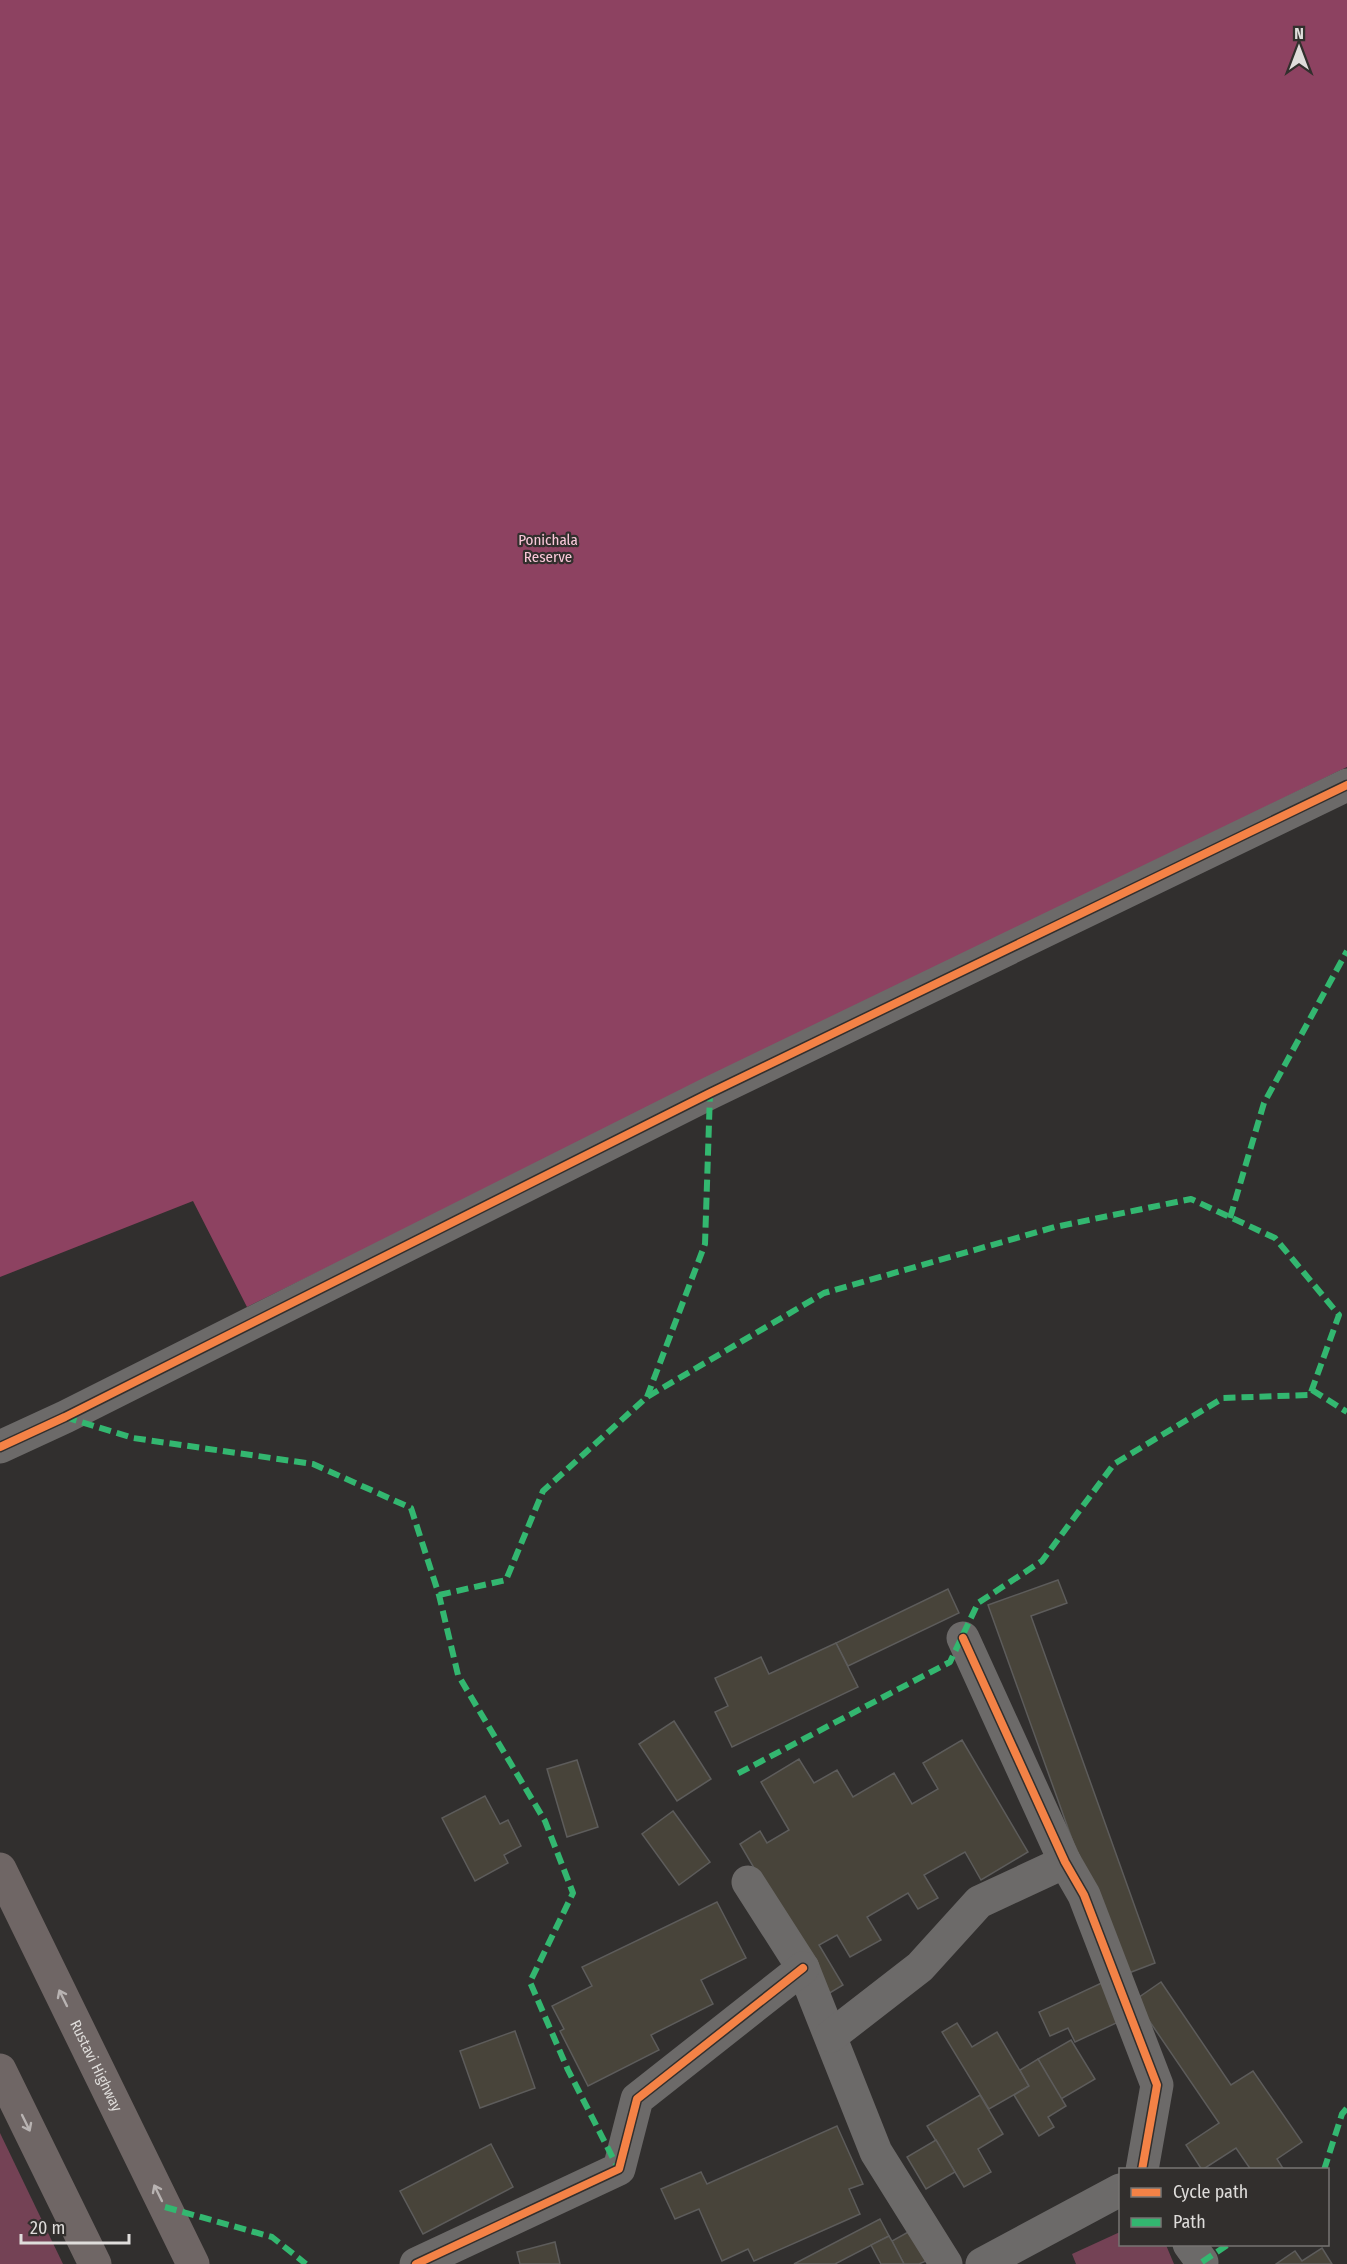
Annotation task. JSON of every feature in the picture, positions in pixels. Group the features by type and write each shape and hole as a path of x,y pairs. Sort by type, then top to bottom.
{"highway":[{"name":"Rustavi Highway","path":"0,1869 193,2264"},
{"path":"0,2070 95,2264"}],"street":[{"path":"0,1447 75,1412 710,1093 1347,785"},
{"path":"963,1638 1065,1862 1084,1895 1157,2085 1142,2168"},
{"path":"831,2036 920,1967 979,1902 1065,1862"},
{"path":"748,1882 803,1968 876,2152 946,2264"},
{"path":"416,2264 619,2169 637,2099 803,1968"},
{"path":"982,2264 1119,2191"}],"shaded area":[{"path":"0,2133 63,2264 0,2264"},
{"path":"1119,2232 1119,2246 1166,2246 1174,2264 1076,2264 1072,2254"}],"green space":[{"name":"Ponichala Reserve","path":"0,0 1347,0 1347,767 247,1307 193,1201 0,1277"}],"building":[{"path":"1058,1580 1067,1603 1031,1616 1155,1963 1121,1976 988,1605"},
{"path":"948,1589 959,1613 848,1666 836,1643"},
{"path":"836,1643 858,1687 732,1747 715,1712 728,1706 715,1678 761,1657 769,1674"},
{"path":"674,1721 711,1779 677,1801 639,1744"},
{"path":"962,1740 1028,1852 981,1880 965,1852 924,1875 938,1898 918,1909 908,1893 867,1917 881,1940 850,1957 837,1935 819,1945 843,1985 828,1994 740,1844 760,1831 767,1843 789,1830 761,1782 799,1759 814,1783 837,1770 853,1797 894,1773 912,1804 938,1789 923,1763"},
{"path":"577,1760 598,1827 567,1837 547,1769"},
{"path":"485,1796 500,1824 508,1820 521,1846 504,1855 508,1863 475,1881 442,1818"},
{"path":"673,1811 710,1862 679,1885 642,1834"},
{"path":"717,1902 746,1958 701,1980 713,2004 651,2035 659,2050 588,2086 560,2031 564,2029 552,2006 592,1986 582,1967"},
{"path":"1108,1980 1125,2019 1075,2042 1068,2028 1050,2036 1039,2012"},
{"path":"1161,1982 1231,2085 1253,2071 1302,2142 1277,2159 1283,2168 1250,2168 1236,2148 1205,2168 1201,2168 1186,2145 1219,2123 1135,2000"},
{"path":"957,2023 972,2047 997,2032 1029,2086 989,2109 942,2032"},
{"path":"515,2031 535,2088 480,2108 460,2051"},
{"path":"1071,2040 1095,2079 1061,2099 1038,2059"},
{"path":"1038,2059 1066,2106 1048,2117 1054,2127 1039,2136 1014,2095 1029,2086 1020,2070"},
{"path":"980,2095 1003,2134 978,2149 991,2172 964,2187 927,2126"},
{"path":"837,2126 863,2184 849,2189 860,2214 754,2261 748,2249 722,2261 699,2209 675,2219 661,2189 701,2172 707,2184"},
{"path":"936,2140 955,2172 926,2189 907,2157"},
{"path":"491,2144 513,2187 423,2234 400,2191"},
{"path":"880,2219 889,2236 835,2264 794,2264"},
{"path":"910,2231 926,2261 919,2264 904,2264 892,2241"},
{"path":"889,2236 904,2264 881,2264 871,2245"},
{"path":"555,2242 560,2264 520,2264 517,2252"},
{"path":"1322,2248 1332,2264 1276,2264 1295,2251 1302,2261"}],"marked path":[{"path":"1230,1218 1264,1103 1347,951"},
{"path":"647,1397 705,1244 710,1093"},
{"path":"439,1595 506,1580 543,1491 647,1397 824,1293 1055,1227 1191,1199 1275,1238 1339,1315 1310,1395 1223,1398 1114,1464 1042,1561 978,1603 950,1662 737,1774"},
{"path":"1312,1390 1347,1412"},
{"path":"65,1417 133,1438 313,1464 411,1508 439,1595 458,1675 545,1821 573,1893 530,1982 568,2070 618,2168"},
{"path":"1325,2168 1342,2114 1347,2108"},
{"path":"165,2207 272,2237 306,2264"},
{"path":"1202,2262 1226,2246"}],"cycle path":[{"path":"0,1447 65,1417 710,1093 1347,785"},
{"path":"963,1638 1065,1862 1084,1895 1157,2085 1142,2168"},
{"path":"416,2264 619,2169 637,2099 803,1968"}]}
